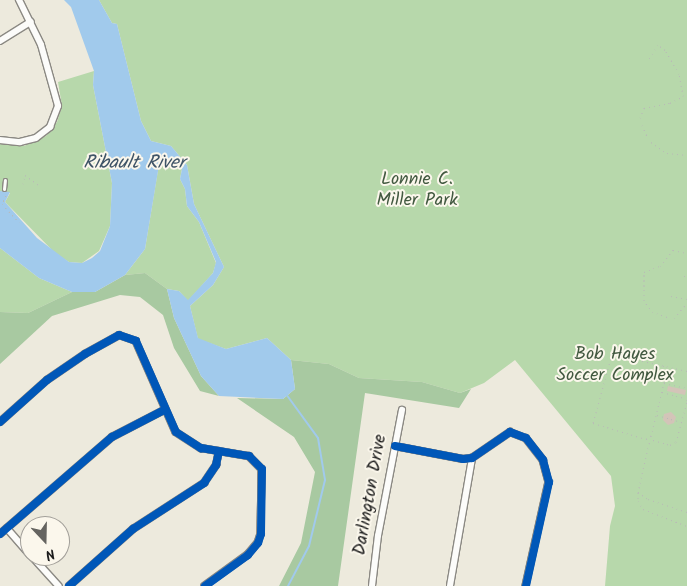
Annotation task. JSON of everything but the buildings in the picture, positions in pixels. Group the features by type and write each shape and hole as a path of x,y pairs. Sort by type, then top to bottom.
{"street":[{"path":"0,140 28,141 44,133 57,112 58,100 50,70 31,22 19,0"},
{"path":"0,41 31,22"},
{"path":"0,422 47,380 85,354 119,335 131,337 139,346 169,423 183,439 201,448 249,456 258,463 264,476 258,543 248,555 205,586"},
{"path":"0,534 112,437 164,410"},
{"name":"Darlington Drive","path":"372,586 378,536 402,410"},
{"path":"450,586 472,458 503,435 516,432 526,438 543,460 549,482 526,586"},
{"path":"395,446 472,458"},
{"path":"69,586 140,524 204,483 219,451"},
{"path":"7,528 20,543"},
{"path":"41,566 59,586"}],"lane":[{"path":"4,189 5,180"}],"path":[{"path":"640,118 644,108 677,100 683,96 675,64 666,50 658,45 648,60"},
{"path":"682,87 687,85"},
{"path":"642,125 647,136"},
{"path":"651,142 667,152 687,155"},
{"path":"23,184 24,175 40,186"},
{"path":"9,188 2,204 19,222"},
{"path":"667,317 653,312 644,301 644,272 660,266 673,250 687,253"},
{"path":"671,296 687,299"},
{"path":"674,318 687,303"},
{"path":"649,443 646,439 596,427 593,422 612,354 687,371"},
{"path":"663,365 667,370"},
{"path":"667,370 673,368"},
{"path":"653,440 656,415 667,370"},
{"path":"664,383 687,388"},
{"path":"662,392 686,398 687,402 675,444 653,440 649,443 638,492 638,501 643,509 687,526"},
{"path":"656,415 682,422"},
{"path":"646,439 652,436"},
{"path":"638,492 648,499 687,512"}],"green space":[{"name":"Lonnie C. Miller Park","path":"99,0 687,0 687,586 605,586 610,526 615,506 611,476 515,360 484,383 460,393 422,382 359,378 329,364 291,360 267,338 226,349 198,339 190,306 213,285 224,267 194,204 187,165 171,146 151,141 141,121 117,24 112,23"},
{"path":"94,71 93,85 112,183 110,226 99,251 82,263 69,262 56,254 5,202 10,193 0,191 0,144 24,146 46,136 57,122 62,106 58,82"},
{"path":"160,158 169,159 182,169 180,179 185,189 187,206 199,222 216,263 213,273 188,301 179,291 167,289 145,273 125,275 145,249"},
{"path":"0,248 39,278 72,292 28,313 0,312"},
{"path":"145,273 167,289 174,318 201,376 219,396 200,391 174,348 163,315 140,297 120,295 52,316 0,364 0,312 28,313 72,292 95,292 125,275"},
{"path":"291,360 329,364 359,378 422,382 460,393 471,389 459,408 365,393 338,586 279,586 301,543 315,472 294,437 237,398 283,399 295,389"}],"water":[{"name":"Ribault River","path":"64,0 99,0 112,23 117,24 141,121 151,141 171,146 187,165 194,204 224,267 213,285 190,306 198,338 226,349 267,338 291,360 295,389 283,399 219,396 201,376 174,318 167,289 179,291 188,300 213,273 216,262 199,222 187,206 185,189 180,179 182,169 169,159 160,159 145,249 125,275 95,292 72,292 39,278 0,248 0,191 10,192 5,202 37,238 69,262 82,263 100,251 110,226 112,183 93,85 94,71 71,7"}],"waterway":[{"path":"286,394 318,438 325,480 309,546 288,586"}],"cycle path":[{"path":"0,422 47,380 85,354 119,335 136,341 176,432 201,448 249,456 262,469 261,534 258,543 248,555 205,586"},
{"path":"0,534 112,437 164,410"},
{"path":"395,446 463,459 472,458 510,432 526,438 543,460 549,482 526,586"},
{"path":"69,586 133,529 204,483 216,465 219,451"}],"park label":[{"name":"Bob Hayes Soccer Complex","path":"615,366"}]}
